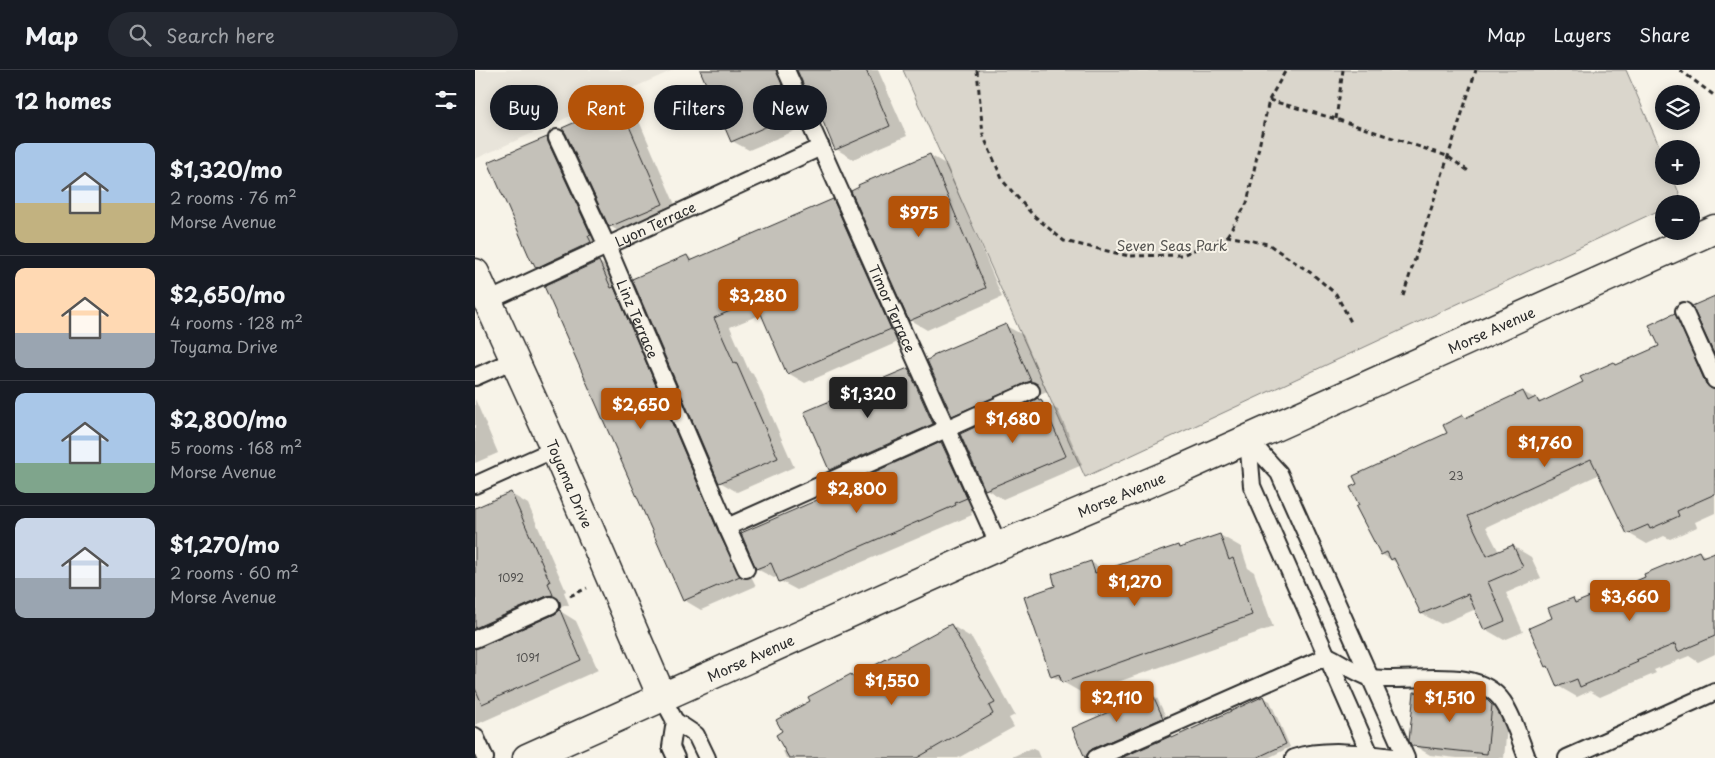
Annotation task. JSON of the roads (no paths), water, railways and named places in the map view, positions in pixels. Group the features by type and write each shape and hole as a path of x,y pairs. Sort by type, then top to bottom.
{"street":[{"name":"Morse Avenue","path":"527,758 999,546 1248,440 1715,229"},
{"name":"Toyama Drive","path":"475,273 555,449 609,578 662,697"}],"lane":[{"name":"Timor Terrace","path":"785,70 999,546"},
{"name":"Linz Terrace","path":"557,138 607,246 746,569"},
{"name":"Lyon Terrace","path":"488,301 821,147"},
{"path":"1684,311 1715,380"},
{"path":"475,377 514,360"},
{"path":"727,527 1031,391"},
{"path":"1248,440 1252,486 1370,754"},
{"path":"1248,440 1279,473 1407,758"},
{"path":"475,485 555,449"},
{"path":"475,638 551,605"},
{"path":"1328,656 1371,678 1468,680 1488,687 1503,701 1527,758"},
{"path":"1096,758 1328,656"},
{"path":"1567,758 1715,692"},
{"path":"662,697 675,721 696,735 707,758"},
{"path":"675,721 671,747 676,758"},
{"path":"475,736 485,758"},
{"path":"1294,758 1321,752 1370,754 1402,758"}],"park label":[{"name":"Seven Seas Park","path":"1172,245"}]}
